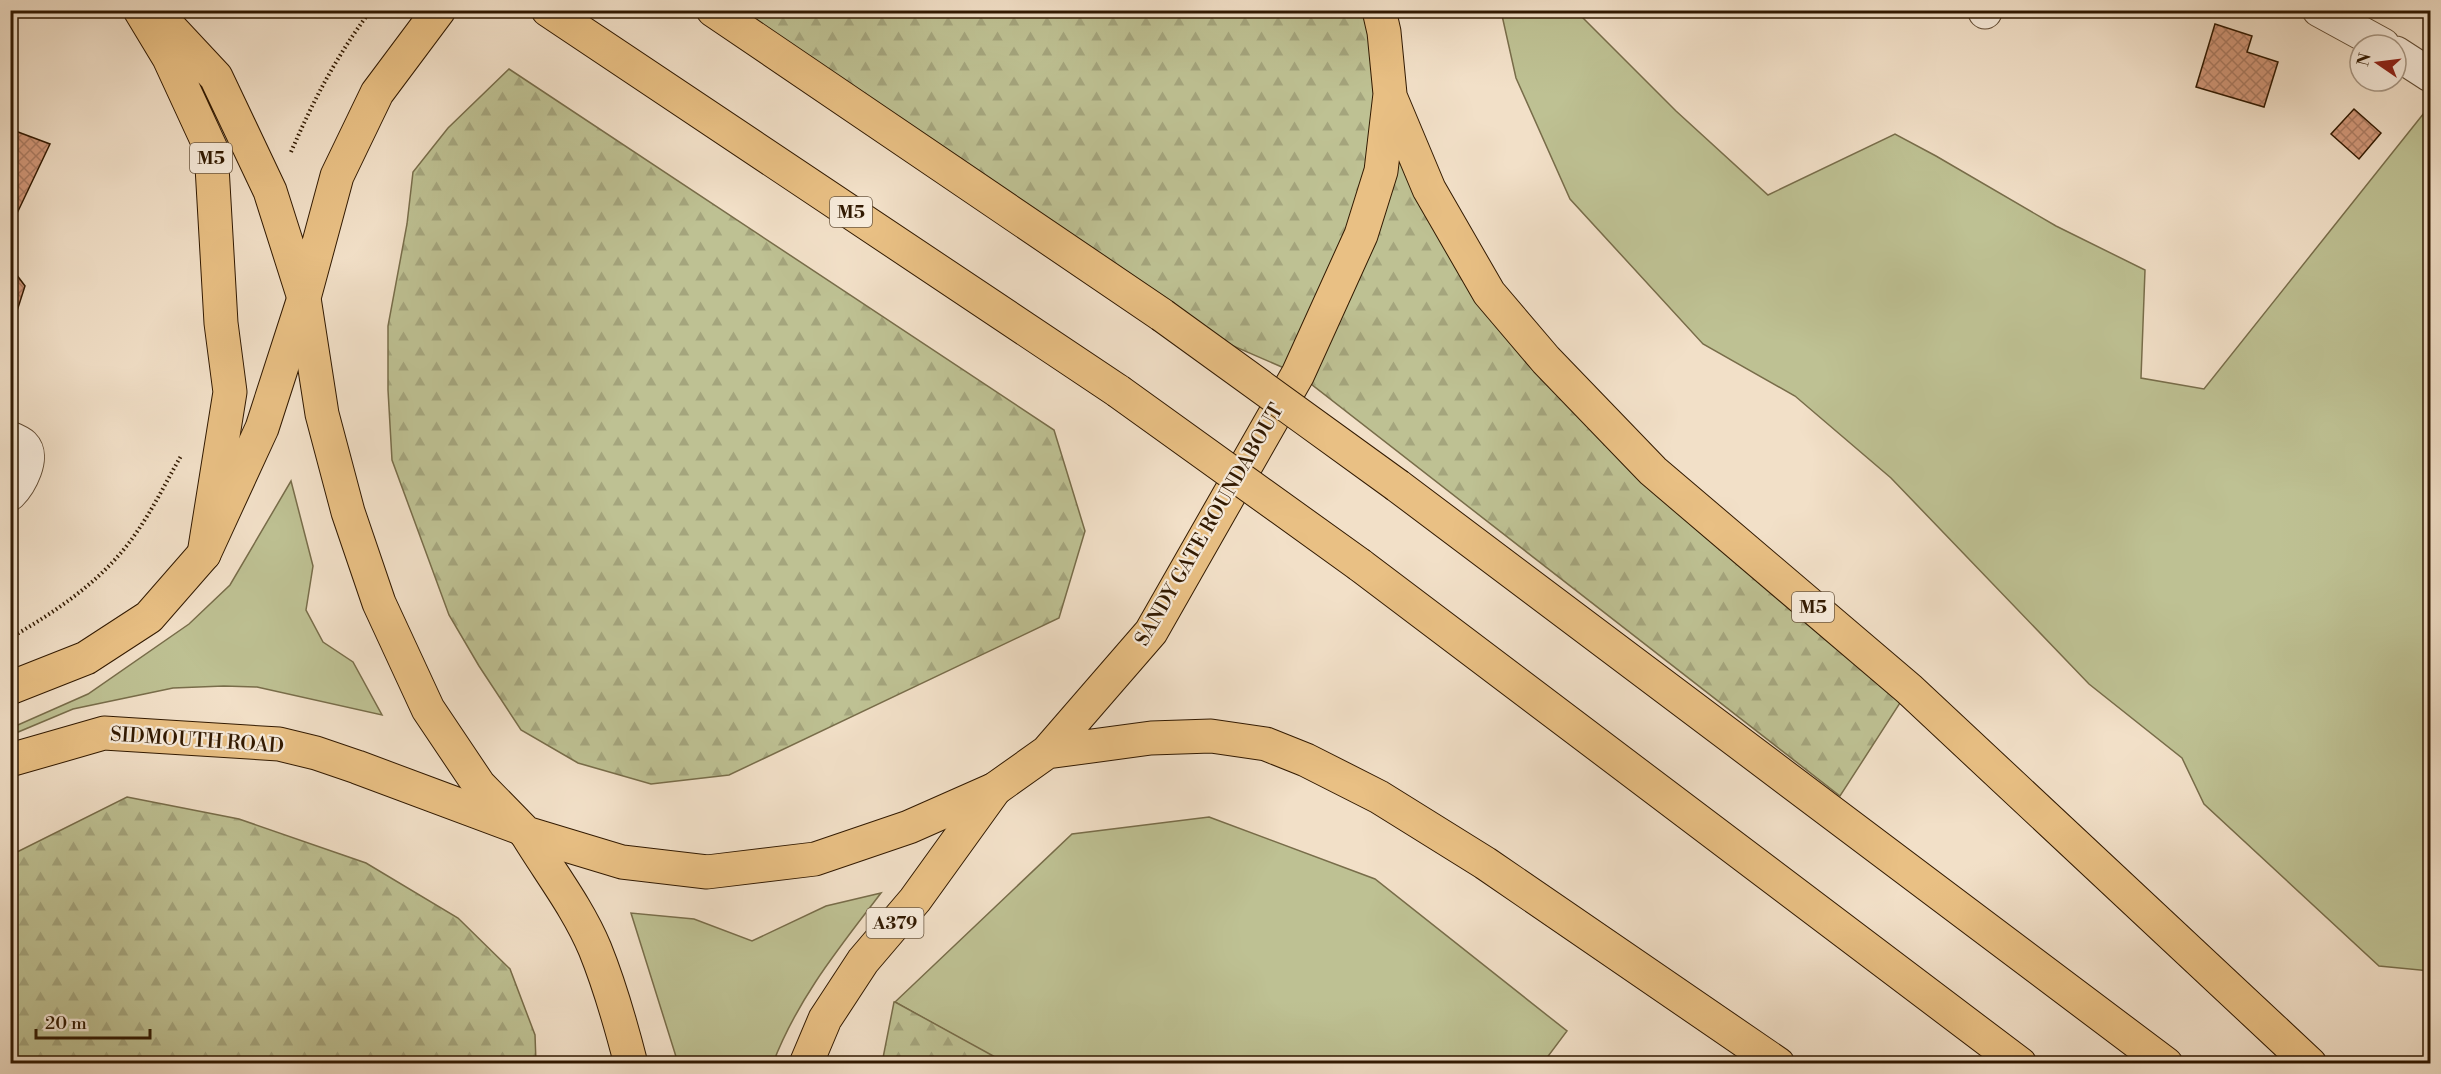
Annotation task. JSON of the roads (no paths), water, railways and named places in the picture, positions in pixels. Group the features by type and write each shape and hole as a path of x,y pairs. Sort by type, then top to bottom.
{"main road":[{"name":"M5","path":"140,10 169,58 211,149 221,323 230,392 204,554"},
{"name":"M5","path":"154,10 216,77 270,191 304,298"},
{"path":"10,688 86,658 149,617 204,554 262,428 304,298 337,176 377,93 439,10"},
{"name":"M5","path":"548,10 1118,391 1360,565 2020,1064"},
{"path":"713,10 1162,315 1398,486 2166,1064"},
{"name":"SANDY GATE ROUNDABOUT","path":"522,830 622,862 707,872 815,859 909,827 995,789 1047,752 1146,639 1298,374 1360,235 1381,171 1390,94 1384,32 1379,10"},
{"name":"M5","path":"1390,94 1429,189 1484,283 1546,360 1653,471 1909,688 2310,1064"},
{"path":"304,298 322,414 348,512 379,603 428,709 479,785 522,830 578,916 595,948 618,1014 631,1064"},
{"name":"SIDMOUTH ROAD","path":"10,760 104,733 279,744 357,767 522,830"},
{"path":"1047,752 1151,738 1212,736 1266,744 1306,760 1378,797 1485,863 1778,1064"},
{"name":"A379","path":"806,1064 825,1019 863,961 915,900 995,789"}],"street":[{"path":"2319,10 2361,33"},
{"path":"2408,60 2430,75"},
{"path":"10,438 22,444 27,451 27,460 21,477 10,494"}]}
